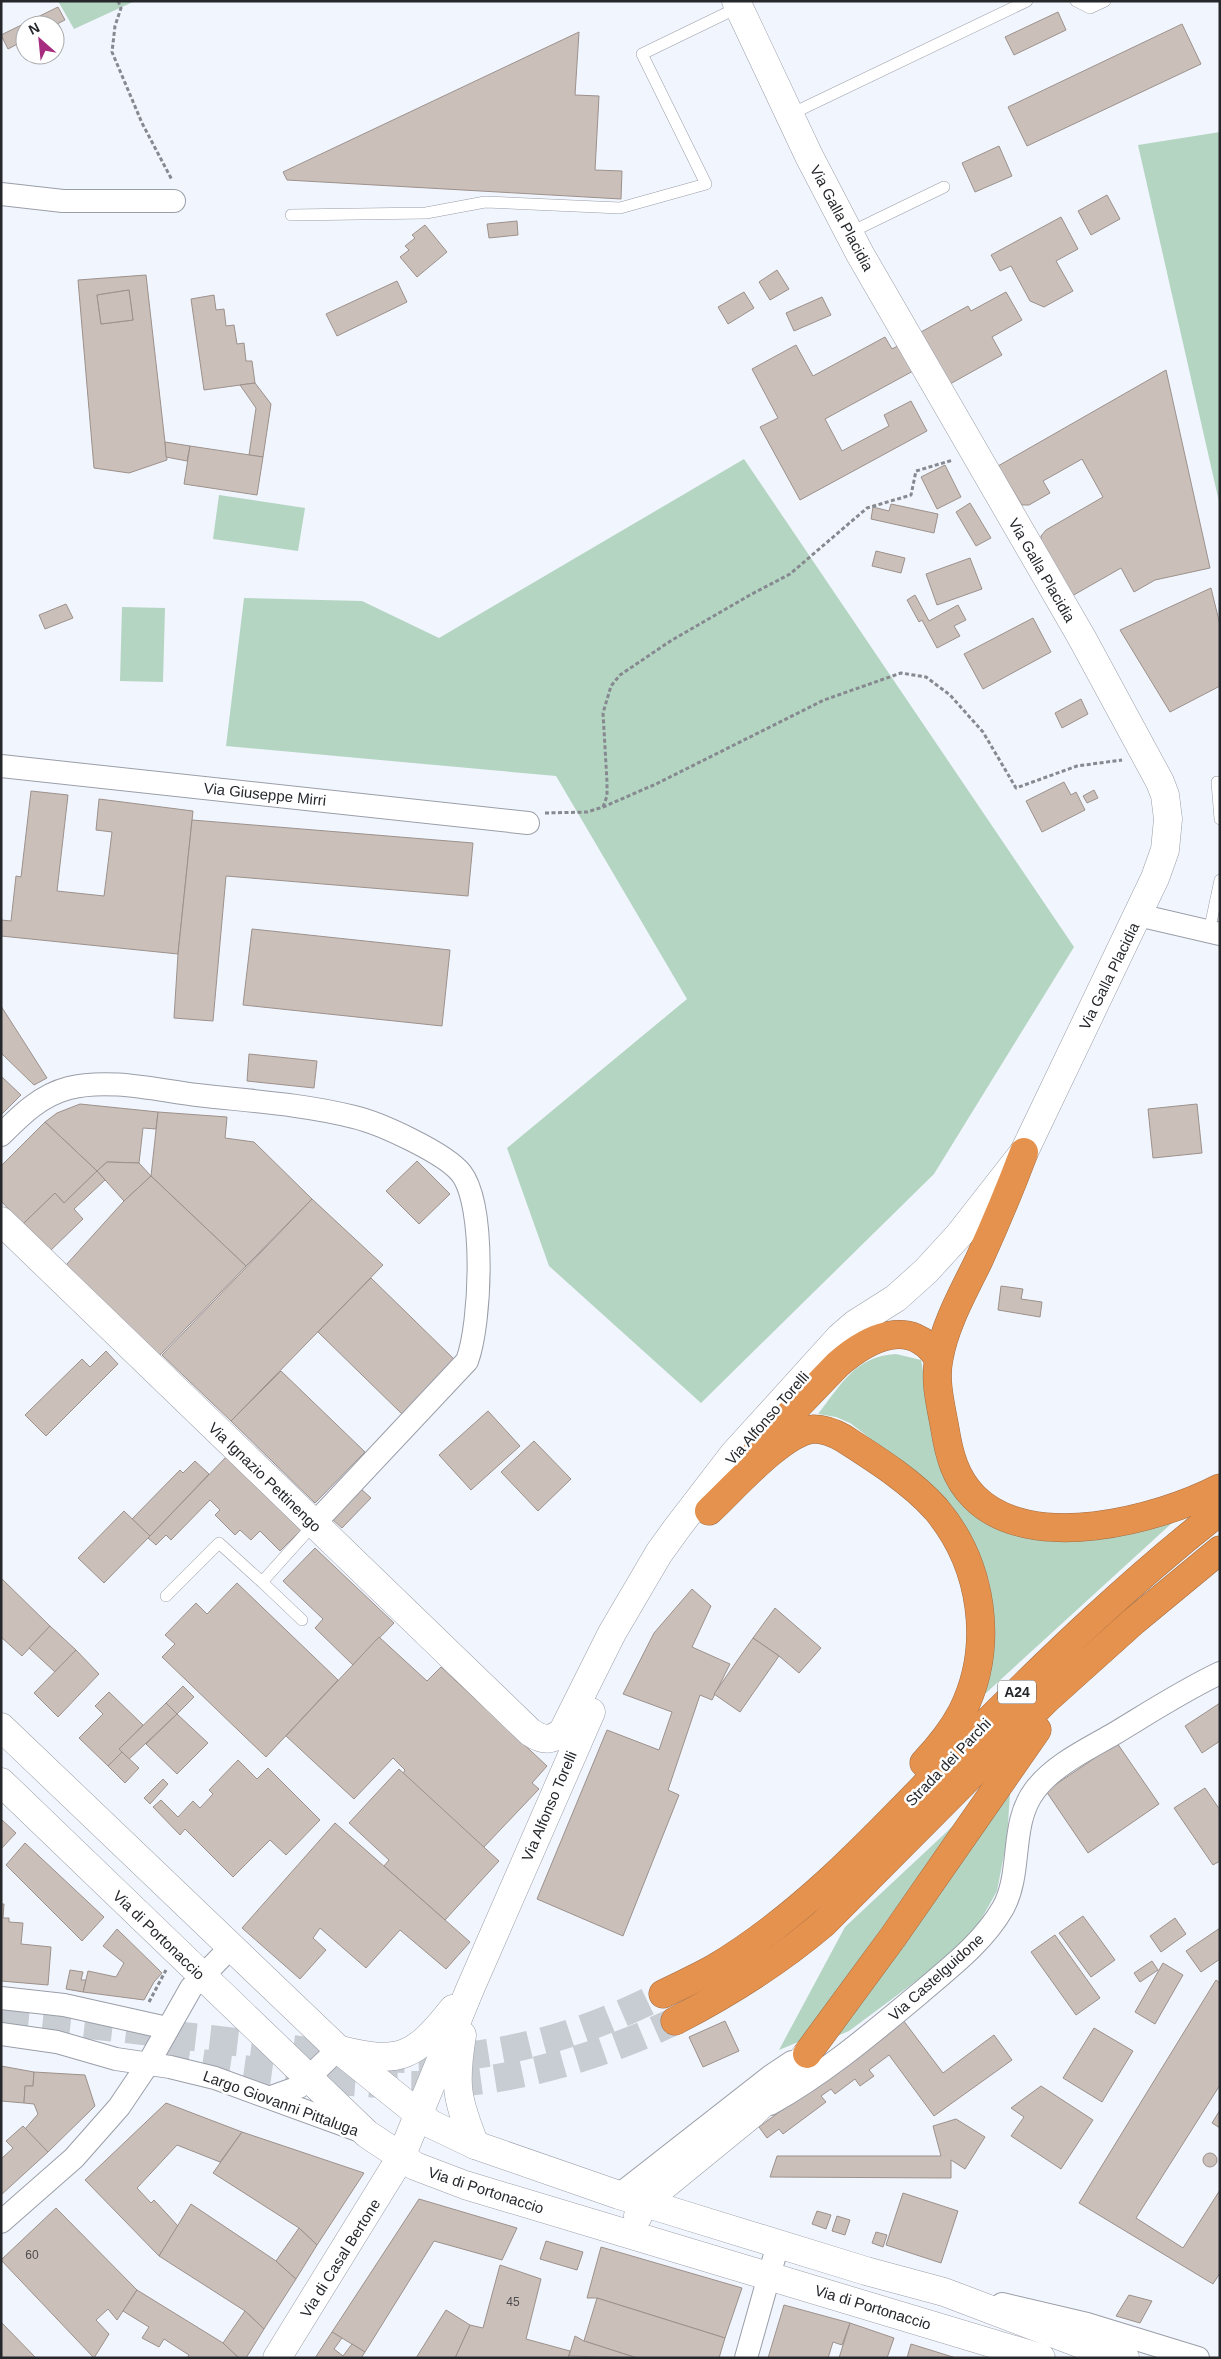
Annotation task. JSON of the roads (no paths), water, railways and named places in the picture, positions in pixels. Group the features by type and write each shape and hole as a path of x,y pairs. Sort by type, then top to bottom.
{"highway":[{"path":"1024,1152 1002,1210 961,1297 938,1358 940,1401 949,1450 960,1478 974,1498 989,1510 1007,1519 1048,1527 1112,1523 1171,1509 1220,1488"},
{"path":"709,1511 739,1469 769,1434 850,1354 874,1340 897,1334 918,1338 926,1342 938,1358"},
{"path":"709,1511 779,1445 803,1431 821,1430 843,1438 858,1447 925,1499 950,1528 973,1577 979,1603 981,1635 978,1663 962,1711 940,1745 886,1807 824,1884"},
{"name":"Strada dei Parchi","path":"662,1994 714,1968 739,1951 824,1884 1088,1623 1148,1570 1220,1512"},
{"name":"Strada dei Parchi","path":"675,2021 754,1978 790,1952 823,1924 1068,1680 1141,1615 1220,1550"},
{"path":"807,2054 892,1937 1011,1764 1049,1715 1068,1680"}],"main road":[{"name":"Via Galla Placidia","path":"737,4 789,115 849,233 1086,646 1147,756 1165,795 1168,819 1165,850 1161,864 1024,1152"},
{"name":"Via Alfonso Torelli","path":"564,1729 604,1648 660,1553 733,1455 840,1337 855,1324 896,1298 926,1271 985,1204 1024,1152"},
{"name":"Via Ignazio Pettinengo","path":"1,1221 530,1732 539,1738 547,1740 556,1737 564,1729"},
{"name":"Via Alfonso Torelli","path":"418,2116 470,1989 596,1702 631,1634 674,1563 709,1511"},
{"path":"1,1727 338,2049 418,2116 444,2132 475,2145 631,2199 944,2292 1081,2344 1125,2358"},
{"name":"Via Ignazio Pettinengo","path":"530,1732 550,1767 554,1795"},
{"name":"Via di Portonaccio","path":"1,1782 367,2134 401,2157 432,2174 465,2185 1041,2358"},
{"path":"338,2049 379,2057 390,2057 409,2052 426,2041 470,1989"},
{"path":"470,1989 456,2078 461,2107 475,2145"},
{"path":"631,2199 752,2114 786,2080 807,2054"},
{"name":"Via di Casal Bertone","path":"277,2358 401,2157 418,2116"},
{"path":"630,2236 631,2199"}],"street":[{"path":"1,194 63,201 174,201"},
{"name":"Via Giuseppe Mirri","path":"1,766 528,823"},
{"path":"1138,915 1214,933"},
{"path":"1,1135 32,1106 46,1096 73,1087 112,1086 278,1104 355,1117 395,1132 435,1153 461,1173 473,1198 478,1235 474,1335 467,1362 314,1524"},
{"name":"Via Castelguidone","path":"752,2114 802,2085 862,2042 978,1941 997,1917 1007,1899 1012,1884 1022,1819 1029,1800 1042,1782 1082,1752 1220,1673"},
{"path":"1,2222 74,2158 120,2107 148,2064 184,1999 201,1976 232,1946"},
{"path":"1,1998 64,2005 167,2028"},
{"name":"Largo Giovanni Pittaluga","path":"1,2034 56,2042 116,2059 215,2078 271,2097 367,2134"},
{"path":"631,2199 771,2076 807,2054 862,2042"},
{"path":"271,2097 292,2090 309,2078 338,2049"},
{"path":"746,2358 778,2244"},
{"path":"944,2292 1057,2316 1198,2358"}],"lane":[{"path":"789,115 1027,1"},
{"path":"1076,1 1090,8 1105,1"},
{"path":"291,215 426,213 485,202 620,208 706,184 642,54 737,4"},
{"path":"849,233 944,187"},
{"path":"1217,782 1220,819"},
{"path":"1214,933 1220,880"},
{"path":"262,1582 314,1524"},
{"path":"166,1596 219,1543 302,1620"}],"tunnel":[{"path":"1,2016 340,2055 419,2059 472,2055 546,2040 594,2025 663,1994"},
{"path":"161,2057 291,2076 356,2082 421,2085 453,2083 486,2080 551,2066 615,2046 675,2021"}]}
